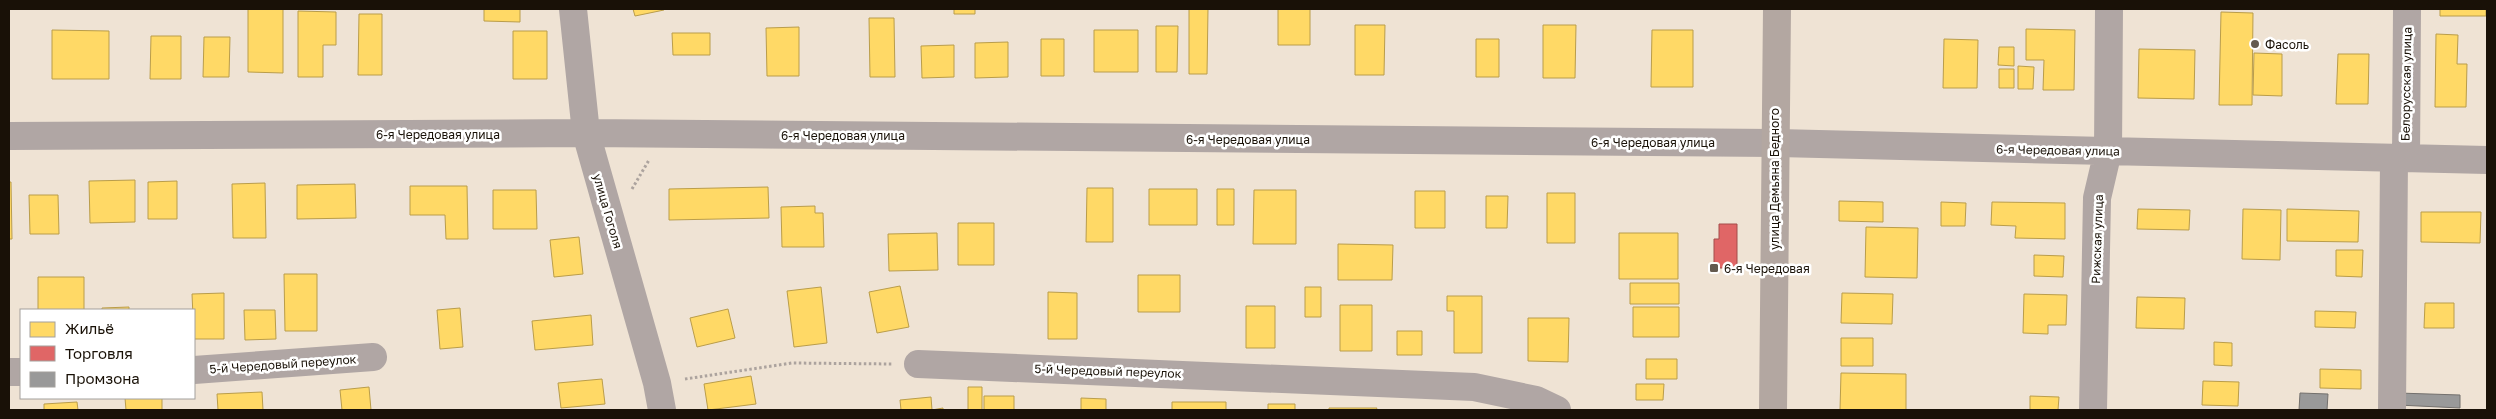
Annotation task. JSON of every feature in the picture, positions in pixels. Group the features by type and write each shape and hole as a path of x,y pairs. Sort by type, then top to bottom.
{"main road":[{"name":"улица Демьяна Бедного","path":"1773,410 1774,143 1777,9"}],"street":[{"name":"улица Гоголя","path":"574,9 586,133 657,383 662,410"},
{"name":"Рижская улица","path":"2093,410 2097,198 2108,151 2109,9"},
{"name":"Белорусская улица","path":"2392,410 2407,9"},
{"name":"6-я Чередовая улица","path":"9,136 586,133 1774,143 2487,160"},
{"name":"5-й Чередовый переулок","path":"195,370 372,357"},
{"name":"5-й Чередовый переулок","path":"918,364 1474,387 1536,400 1557,410"}],"path":[{"path":"630,194 653,154 686,134"},
{"path":"657,383 792,363 918,364"}],"building: Жильё":[{"path":"248,9 283,9 283,73 248,72"},
{"path":"484,9 520,9 520,22 484,21"},
{"path":"633,9 664,9 664,10 635,16"},
{"path":"954,9 975,9 975,14 954,14"},
{"path":"1189,9 1208,9 1207,74 1189,74"},
{"path":"1278,9 1310,9 1310,45 1278,45"},
{"path":"2440,9 2486,9 2486,16 2440,16"},
{"path":"298,11 336,12 336,45 323,45 323,77 298,77"},
{"path":"2221,12 2253,13 2252,105 2219,105"},
{"path":"359,14 382,14 382,75 358,75"},
{"path":"869,18 894,18 895,77 870,77"},
{"path":"1355,25 1385,25 1384,75 1355,75"},
{"path":"1543,25 1576,25 1575,78 1543,78"},
{"path":"1156,26 1178,26 1177,72 1156,72"},
{"path":"799,27 799,76 767,76 766,28"},
{"path":"2026,29 2075,30 2074,90 2043,90 2044,60 2026,60"},
{"path":"52,30 109,31 109,79 52,79"},
{"path":"1094,30 1138,30 1138,72 1094,72"},
{"path":"1652,30 1693,30 1693,87 1651,87"},
{"path":"513,31 547,31 547,79 513,79"},
{"path":"672,33 710,33 710,55 673,55"},
{"path":"2436,34 2458,35 2457,64 2467,64 2466,107 2435,107"},
{"path":"151,36 181,36 181,79 150,79"},
{"path":"204,37 230,37 229,77 203,77"},
{"path":"1041,39 1064,39 1064,76 1041,76"},
{"path":"1476,39 1499,39 1499,77 1476,77"},
{"path":"1944,39 1978,40 1977,88 1943,88"},
{"path":"1008,42 1008,77 975,78 975,43"},
{"path":"954,45 954,77 922,78 921,46"},
{"path":"1999,47 2014,47 2014,66 1998,65"},
{"path":"2139,49 2195,50 2194,99 2138,98"},
{"path":"2254,53 2282,54 2282,96 2253,95"},
{"path":"2338,54 2369,54 2368,104 2336,104"},
{"path":"2018,66 2034,67 2033,89 2018,89"},
{"path":"1999,69 2014,69 2014,88 1999,88"},
{"path":"135,180 135,222 90,223 89,181"},
{"path":"177,181 177,219 148,219 148,182"},
{"path":"9,182 11,182 12,239 9,239"},
{"path":"265,183 266,238 233,238 232,184"},
{"path":"355,184 356,218 297,219 297,185"},
{"path":"410,186 467,186 468,239 446,239 445,215 410,215"},
{"path":"768,187 769,218 669,220 669,189"},
{"path":"1087,188 1113,188 1113,242 1086,242"},
{"path":"1149,189 1197,189 1197,225 1149,225"},
{"path":"1217,189 1234,189 1234,225 1217,225"},
{"path":"493,190 536,190 537,229 493,229"},
{"path":"1254,190 1296,190 1296,244 1253,244"},
{"path":"1415,191 1445,191 1445,228 1415,228"},
{"path":"1547,193 1575,193 1575,243 1547,243"},
{"path":"29,195 58,195 59,234 30,234"},
{"path":"1486,196 1508,196 1507,228 1486,228"},
{"path":"1839,201 1883,202 1883,222 1839,221"},
{"path":"1941,202 1966,203 1965,226 1941,226"},
{"path":"1992,202 2065,203 2065,239 2015,238 2016,226 1991,225"},
{"path":"815,206 815,213 823,213 824,247 782,247 781,207"},
{"path":"2138,209 2190,210 2189,230 2137,229"},
{"path":"2243,209 2281,210 2280,260 2242,259"},
{"path":"2287,209 2359,211 2358,242 2287,241"},
{"path":"2421,212 2481,212 2480,243 2421,242"},
{"path":"958,223 994,223 994,265 958,265"},
{"path":"1866,227 1918,228 1917,278 1865,277"},
{"path":"937,233 938,270 889,271 888,234"},
{"path":"1619,233 1678,233 1678,279 1619,279"},
{"path":"579,237 583,274 554,277 550,240"},
{"path":"1338,244 1393,245 1392,280 1338,280"},
{"path":"2336,250 2363,250 2362,277 2336,276"},
{"path":"2034,255 2064,256 2063,277 2034,276"},
{"path":"284,274 317,274 317,331 285,331"},
{"path":"1138,275 1180,275 1180,312 1138,312"},
{"path":"38,277 84,277 84,309 38,309"},
{"path":"1630,283 1679,283 1679,304 1630,304"},
{"path":"900,286 909,327 877,333 869,292"},
{"path":"821,287 827,343 794,347 787,291"},
{"path":"1305,287 1321,287 1321,317 1305,317"},
{"path":"1048,292 1077,293 1077,339 1048,339"},
{"path":"224,293 224,339 195,339 195,309 193,309 192,294"},
{"path":"1842,293 1893,294 1892,324 1841,323"},
{"path":"2024,294 2067,295 2066,325 2048,325 2048,334 2023,333"},
{"path":"1447,296 1482,296 1482,353 1454,353 1454,311 1447,311"},
{"path":"2137,297 2185,298 2184,329 2136,328"},
{"path":"2425,303 2454,303 2454,328 2424,328"},
{"path":"1340,305 1372,305 1372,351 1340,351"},
{"path":"1246,306 1275,306 1275,348 1246,348"},
{"path":"129,307 129,309 102,309"},
{"path":"1633,307 1679,307 1679,337 1633,337"},
{"path":"460,308 463,347 440,349 437,310"},
{"path":"728,309 735,338 697,347 690,318"},
{"path":"244,310 275,310 276,339 245,340"},
{"path":"2315,311 2356,312 2355,328 2315,327"},
{"path":"591,315 593,345 535,350 532,321"},
{"path":"1528,318 1569,318 1568,362 1528,361"},
{"path":"1397,331 1422,331 1422,355 1397,355"},
{"path":"1841,338 1873,338 1873,366 1841,366"},
{"path":"2214,342 2232,343 2232,366 2214,365"},
{"path":"1646,359 1677,359 1677,379 1646,379"},
{"path":"2320,369 2361,370 2361,389 2320,388"},
{"path":"1841,373 1906,374 1906,410 1840,410"},
{"path":"751,376 756,404 708,410 704,384"},
{"path":"602,379 605,404 561,408 558,383"},
{"path":"2203,381 2239,382 2238,406 2202,405"},
{"path":"1636,384 1664,384 1663,400 1636,400"},
{"path":"369,387 371,410 342,410 340,390"},
{"path":"968,387 982,387 982,410 968,410"},
{"path":"262,392 263,410 218,410 217,394"},
{"path":"984,396 1014,396 1014,410 984,410"},
{"path":"2030,396 2059,397 2058,410 2030,410"},
{"path":"931,397 932,410 901,410 900,400"},
{"path":"1081,398 1106,399 1106,410 1081,410"},
{"path":"125,399 162,399 162,410 126,410"},
{"path":"77,402 78,410 44,410 44,404"},
{"path":"1172,402 1226,402 1226,410 1172,410"},
{"path":"1268,404 1295,404 1295,410 1268,410"},
{"path":"1329,408 1377,408 1376,410 1329,410"}],"building: Торговля":[{"path":"1719,224 1737,224 1737,268 1714,268 1714,239 1719,239"}],"building: Промзона":[{"path":"2300,393 2328,394 2327,410 2299,410"},
{"path":"2398,393 2460,395 2460,408 2398,405"}],"place":[{"name":"Фасоль","path":"2255,44"},
{"name":"6-я Чередовая","path":"1714,268"}]}
